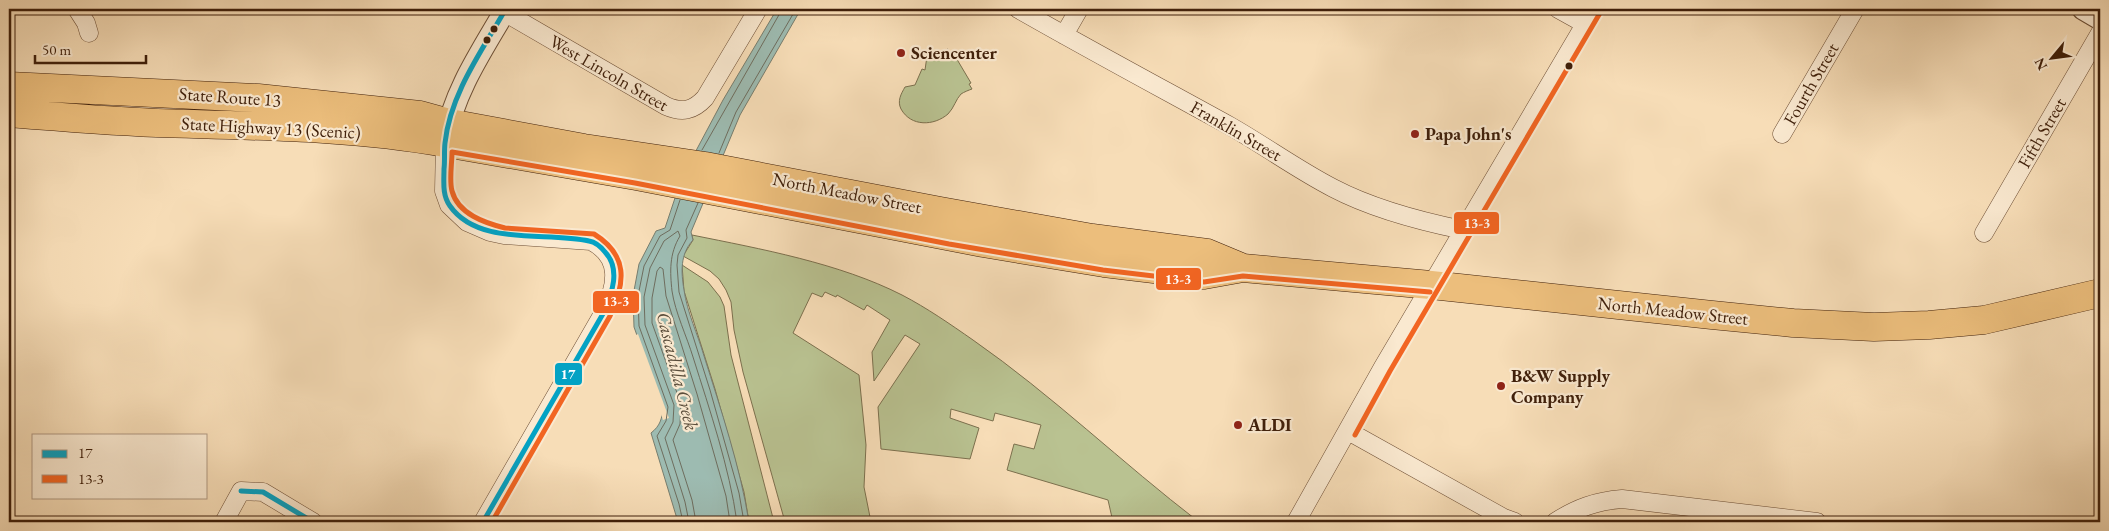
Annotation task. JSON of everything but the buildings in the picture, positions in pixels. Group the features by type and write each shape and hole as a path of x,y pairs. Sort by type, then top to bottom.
{"highway":[{"name":"State Route 13","path":"9,86 258,98 412,114 447,133"},
{"name":"State Highway 13 (Scenic)","path":"9,113 96,119 256,125 410,138 447,133"},
{"name":"North Meadow Street","path":"447,133 653,168 768,190 940,211 1092,238 1207,253 1243,268 1431,285 1730,317 1874,327 1929,326 1984,320 2100,293"}],"street":[{"path":"77,9 89,34"},
{"name":"West Lincoln Street","path":"502,10 666,106 676,110 688,110 698,106 705,98 758,9"},
{"name":"Franklin Street","path":"1018,9 1253,139 1333,188 1362,202 1399,214 1438,226 1463,230"},
{"path":"1064,35 1079,9"},
{"path":"1558,9 1585,24"},
{"path":"1296,522 1431,285 1594,9"},
{"name":"Fourth Street","path":"1782,134 1855,9"},
{"path":"2083,9 2100,18"},
{"path":"483,522 604,312 612,289 614,264 600,246 590,241 490,232 467,222 449,205 444,191 447,133 457,99 502,10"},
{"name":"Fifth Street","path":"1984,233 2100,32"},
{"path":"1348,431 1504,518 1515,522"},
{"path":"224,522 241,491 263,492 314,522"},
{"path":"1555,522 1586,505 1622,499 1816,522"}],"green space":[{"path":"948,49 952,58 955,56 971,83 969,84 972,89 961,94 950,112 942,118 930,122 917,122 905,115 899,103 900,98 905,87 915,85 922,69 925,70 927,56 939,56 939,52"},
{"path":"692,235 799,258 826,266 878,284 911,300 947,322 1031,383 1199,522 1113,522 1108,500 1007,470 1014,444 1034,449 1041,425 995,413 993,421 951,409 950,418 979,428 970,459 881,449 878,407 920,344 905,335 874,381 872,352 890,320 867,305 864,310 837,295 836,297 825,292 822,297 812,293 793,333 859,375 866,445 864,487 871,522 785,522 743,372 734,330 731,302 719,279 710,271 683,256 693,240"},
{"path":"682,265 708,282 720,297 724,306 731,355 774,522 749,522 744,492 715,389 684,291"}],"water":[{"name":"Cascadilla Creek","path":"777,9 801,9 740,115 691,232 693,240 686,251 682,264 685,298 730,438 749,522 678,522 651,433 660,422 663,408 634,327 633,296 639,264 656,231 665,228 682,177 723,100"}],"pier":[{"path":"638,334 669,418 663,420 634,336"}],"transit line":[{"name":"17","path":"483,522 604,312 614,281 613,266 610,259 602,248 593,242 572,238 496,232 478,227 463,219 447,202 444,188 445,146 453,108 468,74 504,12"},
{"name":"13-3","path":"1355,435 1390,371 1600,13"},
{"name":"13-3","path":"492,522 610,316 619,292 621,270 613,251 594,234 505,228 473,216 460,206 452,191 452,152 635,183 949,244 1103,270 1204,282 1243,276 1430,292"},
{"name":"17","path":"241,491 263,492 313,522"}],"place":[{"name":"Sciencenter","path":"901,53"},
{"name":"Papa John's","path":"1415,134"},
{"name":"B&W Supply Company","path":"1501,386"},
{"name":"ALDI","path":"1238,425"}]}
